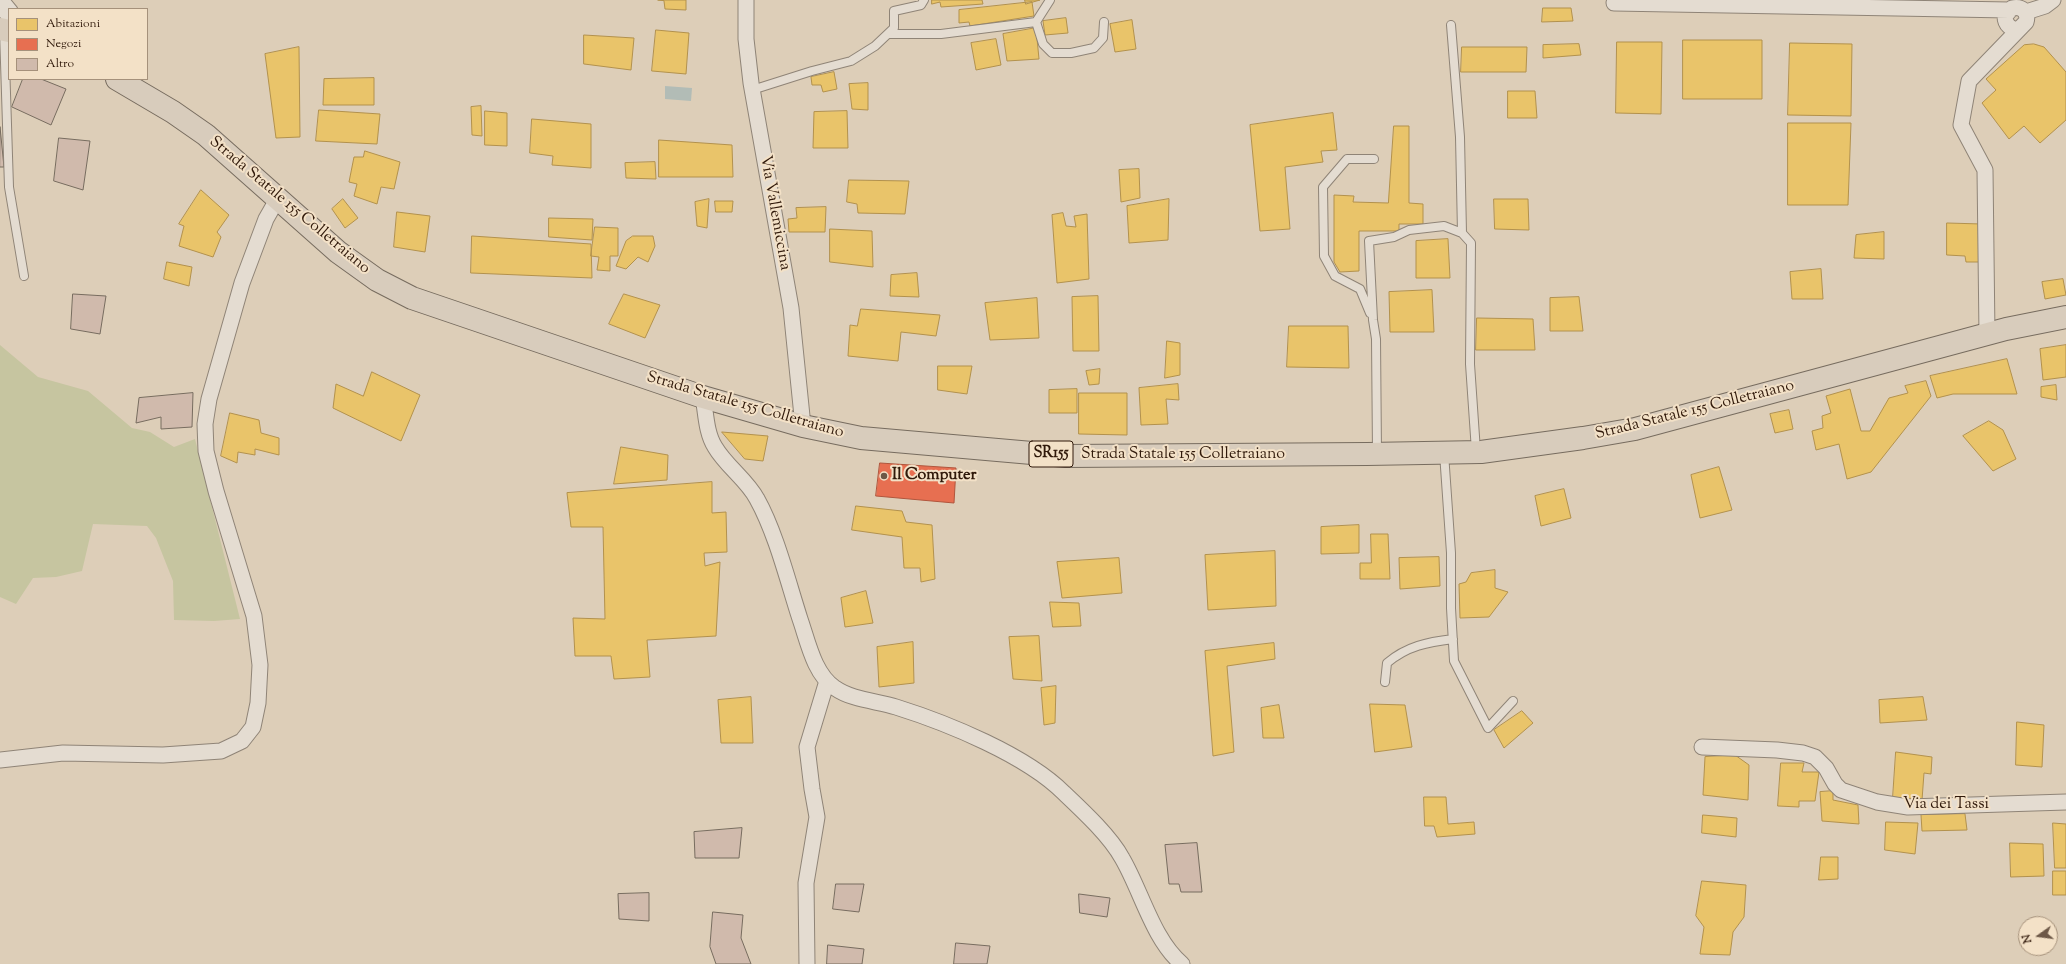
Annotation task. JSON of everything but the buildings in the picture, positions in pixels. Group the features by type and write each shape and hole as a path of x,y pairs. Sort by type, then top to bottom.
{"main road":[{"name":"Strada Statale 155 Colletraiano","path":"119,80 173,112 206,136 338,252 377,280 412,298 703,397 803,426 862,438 1066,456 1476,452 1583,438 1635,429 1986,335 2066,317"}],"street":[{"name":"Via Vallemiccina","path":"746,0 746,39 752,90 791,308 803,426"},
{"path":"1614,3 1782,3 2009,10 2018,7 2026,12 2046,6 2054,0"},
{"path":"0,2 6,26"},
{"path":"2009,10 2005,16 2006,23 2012,28 2019,29"},
{"path":"1986,335 1985,170 1961,125 1969,81 2026,22 2026,12"},
{"path":"0,760 63,753 163,755 221,751 242,741 253,727 258,703 260,665 254,616 206,451 205,424 209,399 242,283 266,219 278,198"},
{"path":"703,397 708,429 715,447 756,498 766,518 805,633 820,671 827,680 846,694 895,706 938,722 986,744 1035,769 1063,791 1092,821 1122,857 1151,919 1175,958 1182,964"},
{"path":"806,964 806,883 817,817 807,747 827,680"},
{"name":"Via dei Tassi","path":"1702,746 1803,753 1815,757 1821,761 1835,784 1841,790 1877,802 1908,807 2066,802"}],"lane":[{"path":"752,90 812,71 851,61 875,46 894,28 894,11 921,5 924,0"},
{"path":"1036,22 1050,0"},
{"path":"888,34 941,34 1036,22"},
{"path":"1036,22 1043,44 1052,53 1071,53 1094,48 1103,38 1104,22"},
{"path":"1451,25 1460,137 1462,233"},
{"path":"6,26 9,187 24,276"},
{"path":"1373,320 1360,288 1335,276 1324,256 1323,187 1347,159 1374,159"},
{"path":"1377,454 1376,339 1373,320 1369,241 1394,237 1409,230 1444,226 1462,233 1471,242 1470,364 1476,452"},
{"path":"1444,452 1454,661 1488,728 1513,701"},
{"path":"1385,682 1387,663 1405,650 1426,642 1453,639"}],"green space":[{"path":"0,345 38,377 88,391 132,428 150,432 174,447 195,439 240,619 214,621 174,620 173,581 156,538 147,526 93,524 82,571 56,577 33,578 16,604 0,597"}],"shaded area":[{"path":"665,86 692,88 691,101 665,99"}],"place":[{"name":"Il Computer","path":"884,476"}]}
